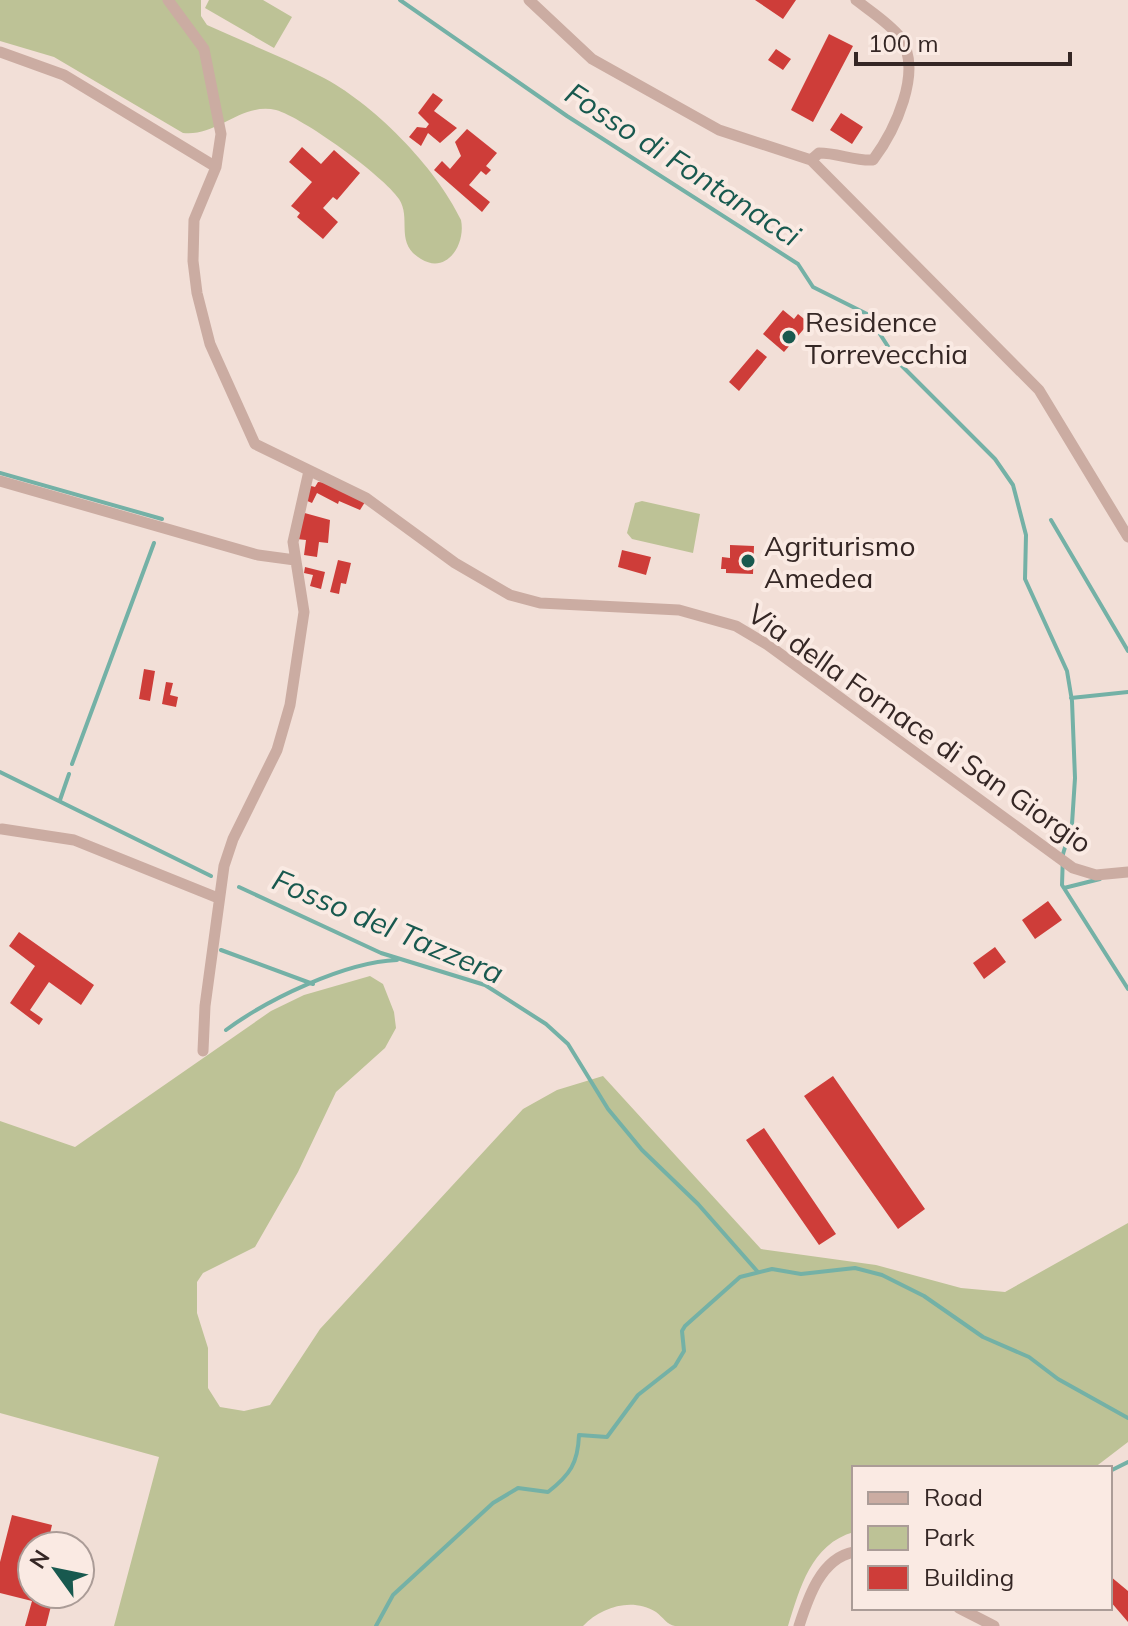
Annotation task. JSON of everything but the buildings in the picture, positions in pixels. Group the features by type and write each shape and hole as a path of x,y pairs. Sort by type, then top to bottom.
{"street":[{"name":"Via della Fornace di San Giorgio","path":"168,0 204,49 221,134 216,167 196,211 192,235 197,293 210,344 255,444 366,498 473,574 520,599 679,610 736,626 793,663 1073,868 1096,875 1128,872"},
{"path":"529,0 592,59 719,130 811,160 1039,390 1128,537"},
{"path":"811,160 819,153 836,153 859,161 873,160 892,136 910,78 901,39 856,0"},
{"path":"0,52 64,75 216,167"},
{"path":"203,1051 218,898 227,852 277,750 288,718 304,612 295,560 294,528 309,471"},
{"path":"0,481 258,555 295,560"},
{"path":"2,829 74,840 218,898"},
{"path":"799,1626 824,1572 836,1559 852,1553"},
{"path":"963,1610 994,1626"}],"green space":[{"path":"0,0 201,0 201,16 207,25 340,87 401,138 436,179 461,220 461,238 457,247 453,254 439,263 430,263 413,253 406,238 403,207 390,189 342,148 288,115 276,110 251,111 207,130 183,133 54,57 0,41"},
{"path":"209,0 263,0 292,17 274,48 205,8"},
{"path":"642,501 700,514 693,553 632,539 627,533 635,503"},
{"path":"370,976 383,984 394,1012 396,1028 385,1048 336,1092 298,1172 255,1247 203,1273 197,1282 197,1313 208,1348 208,1388 220,1407 244,1411 270,1405 320,1329 523,1109 557,1090 603,1076 761,1249 876,1265 961,1288 1005,1292 1128,1223 1128,1442 1097,1466 852,1466 852,1533 827,1546 817,1557 803,1583 788,1626 675,1626 647,1608 627,1605 608,1609 583,1626 114,1626 159,1457 0,1413 0,1121 75,1147 271,1011 304,995"}],"waterway":[{"name":"Fosso di Fontanacci","path":"400,0 567,116 798,264 813,287 867,314 898,362 995,459 1013,485 1026,535 1025,579 1067,671 1072,701 1075,778 1072,824 1063,854 1062,885 1128,989"},
{"path":"0,473 162,519"},
{"path":"1051,520 1128,651"},
{"path":"72,764 154,543"},
{"path":"1071,698 1128,692"},
{"name":"Fosso del Tazzera","path":"0,772 211,876"},
{"path":"60,800 69,774"},
{"path":"1064,888 1100,879"},
{"name":"Fosso del Tazzera","path":"239,887 381,953 485,985 546,1024 568,1044 608,1109 642,1150 698,1204 757,1271"},
{"path":"221,950 313,984"},
{"path":"226,1030 263,1006 308,984 354,967 397,960"},
{"path":"376,1626 393,1595 493,1503 518,1488 548,1492 571,1468 579,1435 607,1437 638,1395 675,1366 684,1351 682,1331 685,1326 740,1277 772,1269 801,1274 855,1268 882,1275 924,1296 983,1337 1029,1357 1058,1379 1128,1418"},
{"path":"1112,1470 1128,1462"}],"place":[{"name":"Residence Torrevecchia","path":"789,337"},
{"name":"Agriturismo Amedea","path":"748,561"}]}
